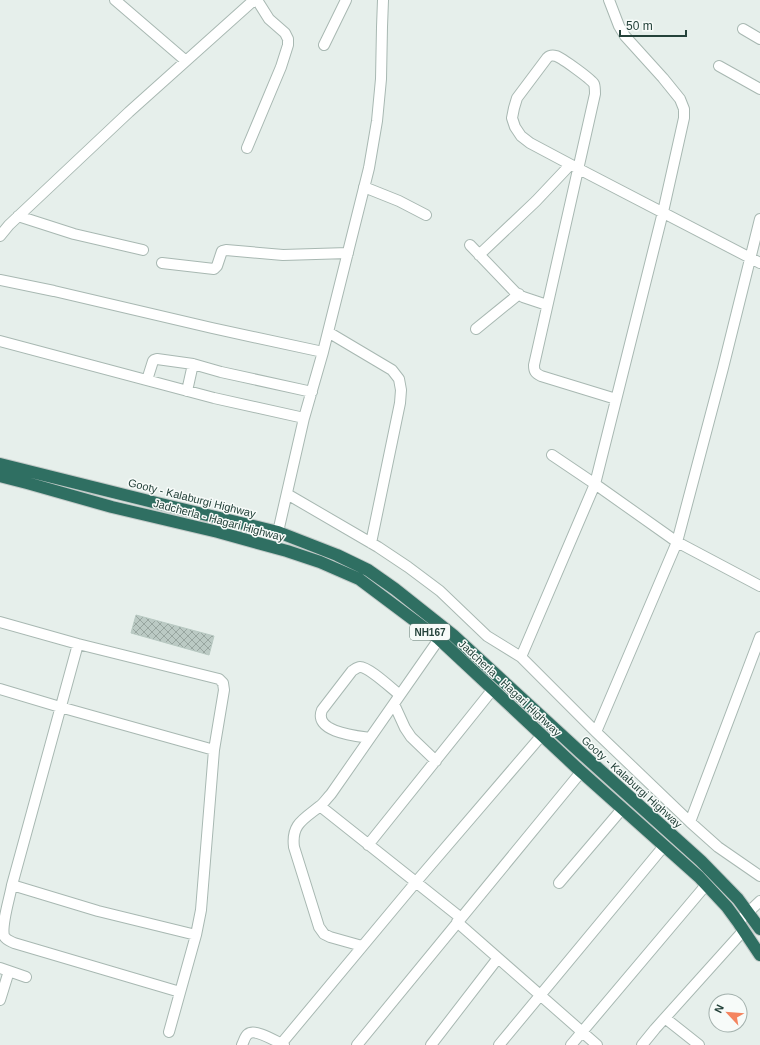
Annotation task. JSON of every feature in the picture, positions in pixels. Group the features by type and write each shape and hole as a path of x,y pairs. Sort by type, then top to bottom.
{"highway":[{"name":"Gooty - Kalaburgi Highway","path":"0,464 278,532 337,555 368,570 395,589 453,635 701,861 738,899 760,929"},
{"name":"Jadcherla - Hagari Highway","path":"0,476 112,507 218,532 320,562 359,579 439,639 581,772 699,877 727,907 760,955"}],"street":[{"path":"115,0 186,61"},
{"path":"0,236 18,216 129,112 255,0 269,19 285,34 288,39 288,45 281,67 247,148"},
{"path":"324,45 346,0"},
{"path":"278,532 304,418 323,352 369,168 377,121 381,79 384,0"},
{"path":"521,657 595,484 663,212 684,118 684,109 680,100 663,78 625,36 619,26 609,0"},
{"path":"743,29 760,38"},
{"path":"616,399 541,376 535,372 534,365 574,166 595,88 590,79 558,56 550,56 547,58 517,98 512,118 515,127 521,136 530,143 574,166 663,212 760,263"},
{"path":"719,66 760,89"},
{"path":"479,255 574,166"},
{"path":"364,187 399,201 426,215"},
{"path":"18,216 74,234 143,250"},
{"path":"596,732 677,542 723,368 760,219"},
{"path":"470,245 518,294 547,305"},
{"path":"162,263 214,269 217,266 222,251 226,250 283,256 348,252"},
{"path":"0,280 323,352"},
{"path":"476,329 518,294"},
{"path":"328,332 392,370 399,379 401,390 400,403 371,543"},
{"path":"0,341 188,391 304,418"},
{"path":"146,380 155,359 193,364 220,372 312,392"},
{"path":"188,391 193,364"},
{"path":"552,455 677,542 760,586"},
{"path":"287,494 371,543 408,567 440,591 487,636 521,657 596,732 718,847 760,876"},
{"path":"0,622 78,644 219,679 224,683 214,750 201,910 196,935 169,1032"},
{"path":"690,822 760,637"},
{"path":"362,946 330,937 324,934 319,927 296,854 293,839 295,831 307,815 320,806 331,794 439,639"},
{"path":"78,644 12,885 5,918 4,936 14,943 180,992"},
{"path":"370,738 349,735 332,730 322,721 320,713 352,671 360,667 371,672 400,695"},
{"path":"0,689 214,750"},
{"path":"368,845 493,690"},
{"path":"394,704 405,728 411,737 436,761"},
{"path":"242,1045 248,1034 252,1032 259,1033 282,1044 362,946 542,735"},
{"path":"356,1045 581,772"},
{"path":"320,806 416,882 459,920 498,958 597,1045"},
{"path":"559,883 622,809"},
{"path":"499,1045 664,846"},
{"path":"12,885 98,911 196,935"},
{"path":"571,1045 706,885"},
{"path":"642,1045 741,926 748,913 760,901"},
{"path":"431,1045 498,958"},
{"path":"0,1000 4,970 26,977"},
{"path":"665,1018 699,1045"}],"building":[{"path":"136,615 214,636 209,655 131,633"}]}
